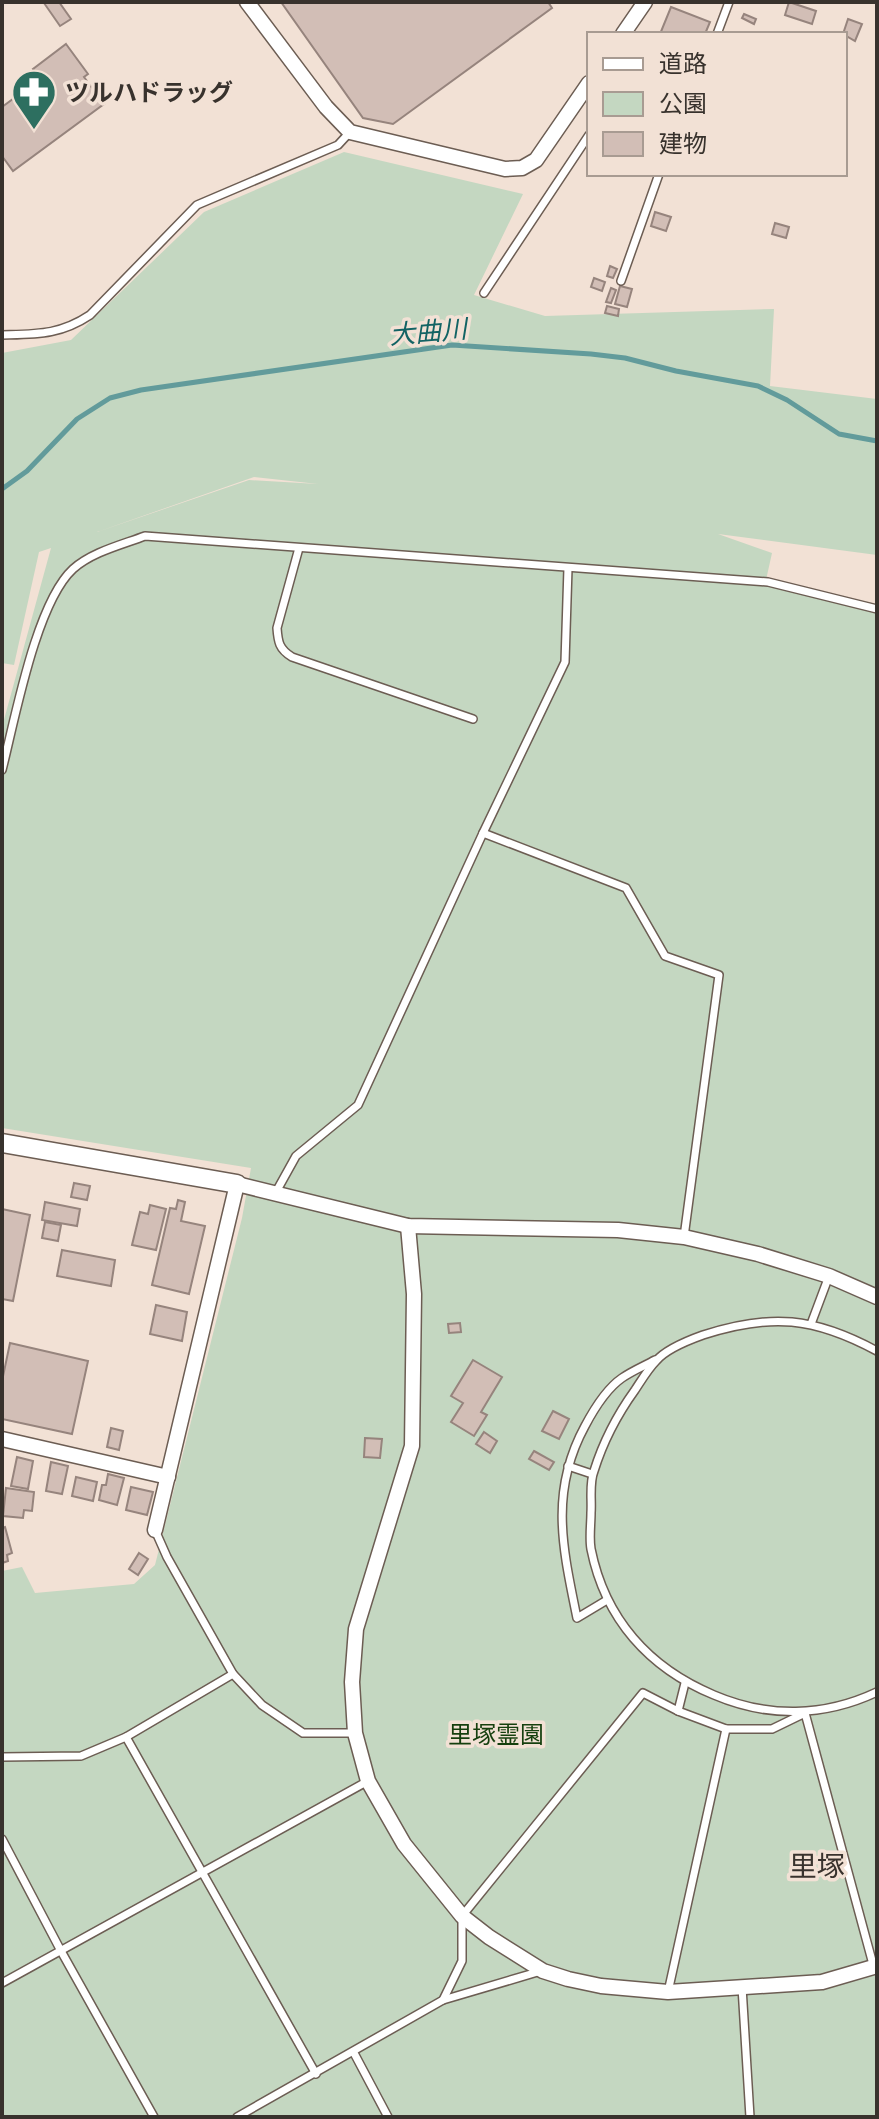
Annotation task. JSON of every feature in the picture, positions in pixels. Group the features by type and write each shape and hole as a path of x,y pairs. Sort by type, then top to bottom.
{"street":[{"path":"247,2 326,107 350,132 505,169 522,168 536,160 587,86"},
{"path":"624,32 645,2"},
{"path":"2,1143 237,1184 408,1226 618,1230 684,1237 758,1254 829,1276 877,1297"},
{"path":"155,1530 237,1184"},
{"path":"408,1226 414,1294 412,1446 356,1629 352,1682 355,1733 368,1781 404,1844 462,1916 543,1971 568,1979 601,1986 668,1992 822,1982 876,1967"},
{"path":"2,1439 168,1477"}],"lane":[{"path":"718,32 729,2"},
{"path":"2,335 42,334 70,328 90,315 197,205 338,145 350,132"},
{"path":"484,293 587,138"},
{"path":"621,281 658,176"},
{"path":"2,770 43,616 56,590 73,569 99,553 145,536 768,582 877,609"},
{"path":"299,548 277,628 282,651 473,719"},
{"path":"276,1192 296,1156 358,1105 565,662 568,568"},
{"path":"483,833 626,888 665,956 719,975 684,1237"},
{"path":"811,1324 829,1276"},
{"path":"607,1600 577,1618 562,1543 561,1501 568,1466 580,1435 595,1406 621,1378 693,1339 738,1324 772,1320 811,1324 852,1337 877,1351"},
{"path":"657,1359 616,1417 592,1474 591,1547 607,1600 646,1654 685,1683 739,1706 805,1713"},
{"path":"568,1466 592,1474"},
{"path":"155,1530 233,1674 262,1705 303,1733 355,1733"},
{"path":"2,1757 81,1756 126,1737 233,1674"},
{"path":"678,1711 685,1683"},
{"path":"443,2000 462,1961 462,1916 643,1693 678,1711 726,1729 772,1729 805,1713 836,1707 877,1692"},
{"path":"805,1713 876,1967"},
{"path":"668,1992 726,1729"},
{"path":"126,1737 316,2074"},
{"path":"2,1983 368,1781"},
{"path":"2,1839 154,2117"},
{"path":"237,2117 443,2000 543,1971"},
{"path":"742,1987 750,2117"},
{"path":"354,2053 388,2117"}],"green space":[{"name":"里塚霊園","path":"344,152 523,194 474,295 545,316 774,309 770,386 877,399 877,555 718,534 772,553 766,580 877,604 877,2117 2,2117 2,1571 22,1567 35,1593 134,1584 155,1565 242,1218 251,1168 2,1128 2,727 51,548 39,552 14,665 2,663 2,353 71,340 204,212","holes":["254,477 318,484 249,480 97,532"]}],"building":[{"path":"46,2 59,2 71,19 60,26"},
{"path":"281,2 548,2 552,8 393,124 363,118"},
{"path":"789,2 816,11 812,24 785,15"},
{"path":"671,7 710,22 706,32 661,32"},
{"path":"744,14 756,19 754,24 742,18"},
{"path":"848,19 862,24 855,41 844,32"},
{"name":"ツルハドラッグ","path":"66,44 88,74 84,77 104,104 13,171 2,156 2,107 40,79 33,69"},
{"path":"655,212 671,217 666,231 651,226"},
{"path":"775,223 789,227 786,238 772,234"},
{"path":"610,266 617,269 613,278 607,276"},
{"path":"594,278 605,282 602,291 591,287"},
{"path":"620,286 632,289 627,307 615,304"},
{"path":"611,288 616,290 611,303 606,302"},
{"path":"607,306 619,309 618,316 605,313"},
{"path":"74,1183 90,1186 87,1200 71,1197"},
{"path":"178,1200 185,1202 181,1221 205,1226 189,1294 152,1285 170,1208 176,1209"},
{"path":"45,1202 80,1209 77,1226 42,1220"},
{"path":"150,1205 166,1209 156,1250 132,1245 140,1212 148,1214"},
{"path":"2,1209 30,1215 13,1301 2,1299"},
{"path":"45,1222 61,1225 58,1241 42,1238"},
{"path":"62,1250 115,1260 111,1286 57,1276"},
{"path":"156,1305 187,1312 182,1341 150,1334"},
{"path":"460,1323 461,1332 449,1333 448,1324"},
{"path":"10,1343 88,1361 72,1434 2,1419 2,1381"},
{"path":"473,1360 502,1377 481,1412 487,1415 474,1436 451,1422 463,1403 451,1396"},
{"path":"553,1411 569,1419 559,1439 542,1431"},
{"path":"111,1428 123,1431 119,1450 107,1447"},
{"path":"484,1432 497,1441 490,1453 476,1444"},
{"path":"365,1438 382,1439 380,1458 364,1457"},
{"path":"534,1451 554,1462 549,1470 529,1459"},
{"path":"17,1457 33,1461 28,1489 11,1486"},
{"path":"51,1462 68,1466 62,1494 46,1491"},
{"path":"108,1474 124,1478 117,1505 99,1500"},
{"path":"76,1477 97,1482 93,1501 72,1496"},
{"path":"131,1487 153,1492 147,1515 126,1510"},
{"path":"6,1488 34,1492 32,1511 24,1510 23,1518 3,1516"},
{"path":"5,1527 12,1553 7,1555 8,1561 2,1563 2,1528"},
{"path":"139,1553 148,1559 138,1575 129,1569"}],"waterway":[{"name":"大曲川","path":"2,489 27,471 77,419 110,398 141,390 452,345 625,358 758,386 787,400 839,434 877,441"}],"place":[{"name":"ツルハドラッグ","path":"34,131"}],"district":[{"name":"里塚","path":"817,1866"}]}
